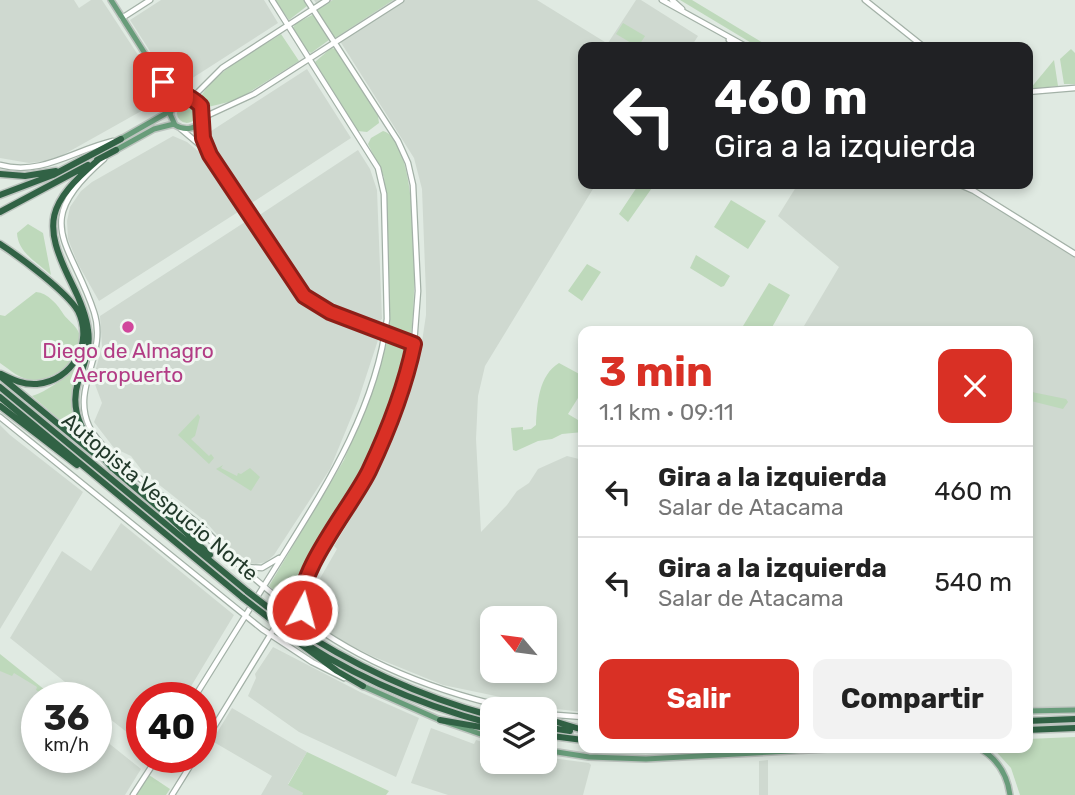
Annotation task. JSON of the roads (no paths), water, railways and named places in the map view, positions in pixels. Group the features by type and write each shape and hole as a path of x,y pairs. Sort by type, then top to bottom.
{"highway":[{"path":"0,195 48,178 121,139"},
{"path":"0,212 116,150"},
{"path":"99,159 75,180 62,196 54,215 53,234 56,251 78,297 88,326 88,347 76,394 78,417 89,440 112,468"},
{"path":"0,173 33,176 71,166"},
{"path":"0,244 70,300 81,319 83,333 77,359 67,371 54,379 26,383 0,374"},
{"path":"0,374 165,513 228,575"},
{"name":"Autopista Vespucio Norte","path":"0,387 228,575 245,595"},
{"name":"Autopista Vespucio Norte","path":"0,397 285,627 326,656 383,685 480,723"},
{"path":"0,407 55,450 104,483"},
{"path":"285,627 315,656 363,686"},
{"name":"Autopista Vespucio Norte","path":"285,627 387,679 480,712"},
{"path":"1033,721 1075,719"},
{"path":"440,720 480,725"},
{"path":"557,721 578,729"},
{"path":"557,728 578,730"},
{"path":"1033,730 1075,728"},
{"path":"557,737 578,739"}],"main road":[{"path":"111,0 163,82 174,124 181,129 192,129 202,119 201,106 163,82"},
{"path":"121,139 171,109 177,101 190,98"},
{"path":"116,150 155,129 174,124"},
{"path":"363,686 440,720 480,734"},
{"path":"1033,711 1075,710"},
{"path":"557,753 646,759 754,753"},
{"path":"986,753 1000,766 1008,782 1010,795"}],"street":[{"path":"122,18 150,0"},
{"path":"204,682 329,482 347,446 373,379 385,333 387,277 384,194 380,174 373,158 272,0"},
{"path":"217,722 370,469 399,397 414,344 418,291 410,172 398,141 307,0"},
{"path":"190,98 222,68 327,0"},
{"path":"401,0 249,97 202,119 203,138 210,155 304,296 330,312 414,344"},
{"path":"662,0 736,42"},
{"path":"672,0 682,10"},
{"path":"865,0 918,42"},
{"path":"726,37 732,42"},
{"path":"1033,92 1075,88"},
{"path":"181,129 210,155"},
{"path":"0,165 27,168 45,166 90,147 121,139"},
{"path":"116,150 84,178 68,201 62,218 64,245 94,312 97,327 96,352 84,395 89,426 101,443 189,523 310,622 352,650 406,676 480,700"},
{"path":"969,189 1075,254"},
{"path":"0,417 271,635 312,662 363,686"},
{"path":"240,565 259,569 283,556"},
{"path":"308,573 301,604 310,622"},
{"path":"557,716 578,717"},
{"path":"133,795 147,773"},
{"path":"172,795 186,773"}],"place":[{"name":"Diego de Almagro Aeropuerto","path":"128,327"}]}
